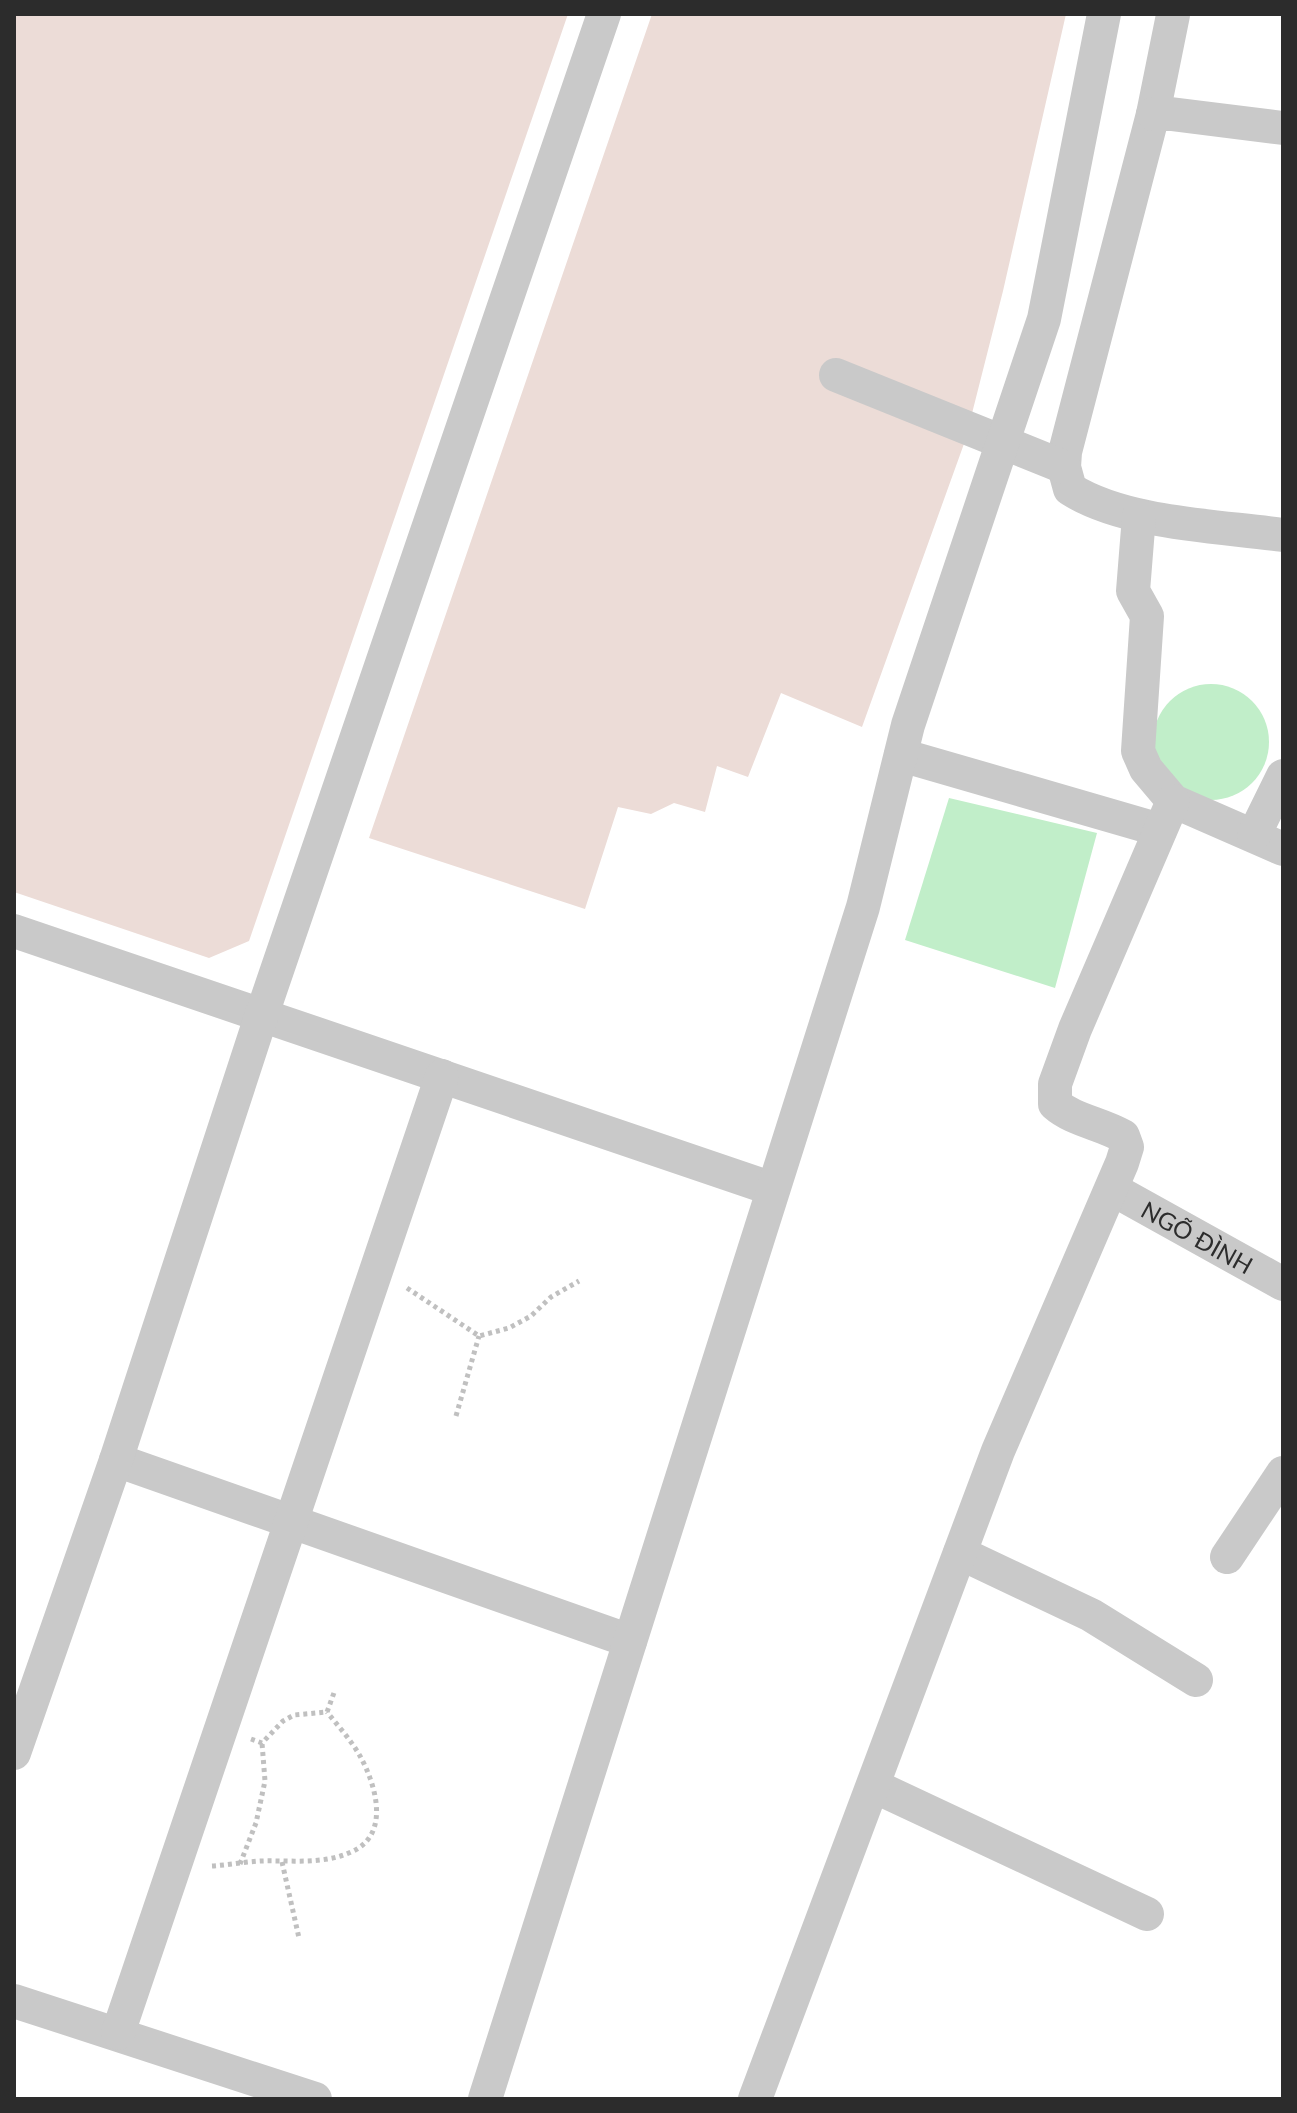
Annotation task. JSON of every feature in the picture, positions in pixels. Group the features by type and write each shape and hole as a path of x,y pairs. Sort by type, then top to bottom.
{"street":[{"path":"14,1753 116,1460 262,1015 604,14"},
{"path":"485,2099 863,907 913,710 1044,319 1104,14"},
{"path":"1173,15 1153,114 1078,398 1064,467 1070,489 1139,516 1283,535"},
{"path":"1153,114 1283,128"},
{"path":"836,375 1064,467"},
{"path":"755,2099 998,1451 1081,1254 1112,1189 1127,1147 1123,1136 1101,1124 1067,1115 1055,1104 1055,1084 1075,1029 1166,816 1138,751 1147,616 1133,591 1139,516"},
{"path":"901,755 1269,842 1283,776"},
{"path":"14,931 773,1189"},
{"path":"118,2033 442,1076"},
{"name":"NGÕ ĐÌNH","path":"1112,1189 1283,1284"},
{"path":"116,1460 630,1641"},
{"path":"1227,1557 1283,1473"},
{"path":"960,1553 1091,1615 1196,1680"},
{"path":"874,1786 1147,1914"},
{"path":"14,2001 315,2099"}],"path":[{"path":"402,1286 479,1336 509,1328 531,1316 551,1297 579,1281"},
{"path":"456,1416 479,1336"},
{"path":"327,1712 335,1690"},
{"path":"240,1864 256,1823 265,1781 262,1743 283,1721 294,1715 327,1712"},
{"path":"210,1866 316,1860 349,1853 363,1846 379,1816 361,1758 327,1712"},
{"path":"239,1735 262,1743"},
{"path":"282,1862 299,1938"}],"shaded area":[{"path":"14,14 568,14 249,941 209,958 14,892"},
{"path":"652,14 1066,14 1003,291 965,441 862,727 781,693 748,777 717,766 705,812 674,803 651,814 618,807 585,909 369,838"},
{"path":"1211,684 1233,688 1252,701 1265,720 1269,742 1265,764 1252,783 1233,796 1211,800 1189,796 1170,783 1157,764 1153,742 1157,720 1170,701 1189,688"},
{"path":"949,798 1097,833 1055,988 905,940"}]}
